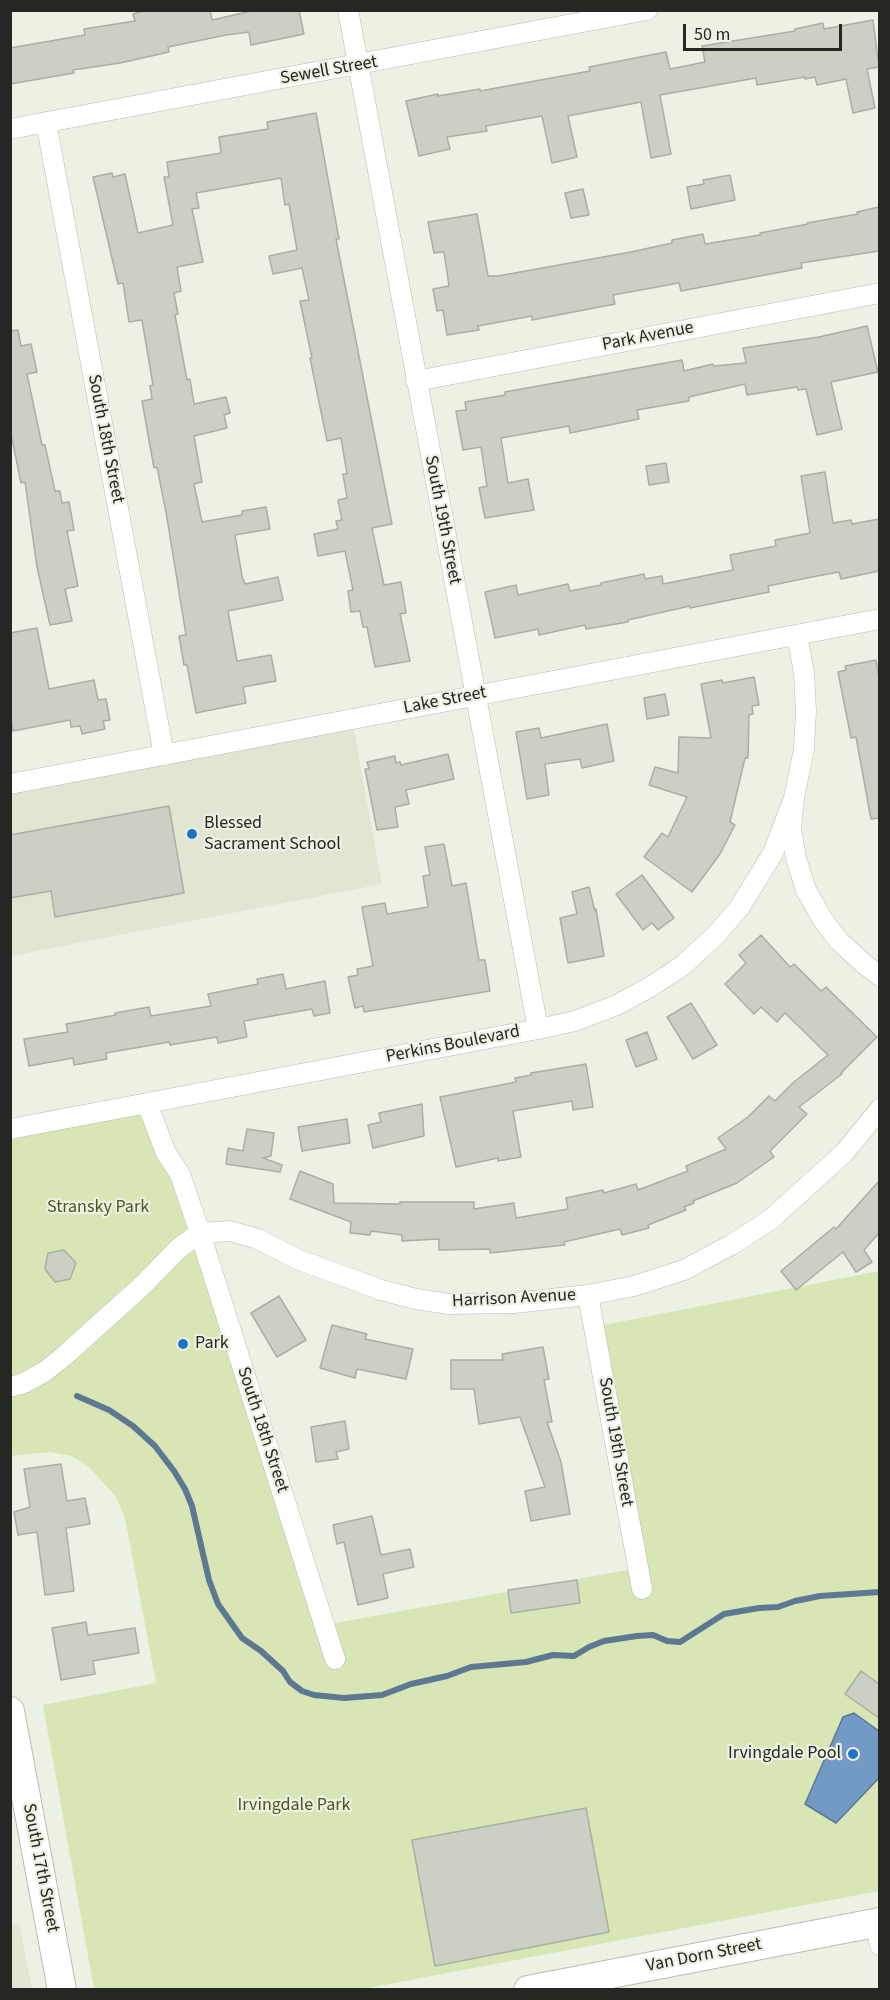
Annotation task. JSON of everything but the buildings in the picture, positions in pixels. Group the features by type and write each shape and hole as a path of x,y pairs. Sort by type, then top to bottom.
{"main road":[{"name":"South 17th Street","path":"10,1711 16,1776 62,1989"},
{"name":"Van Dorn Street","path":"528,1989 878,1930"}],"street":[{"name":"South 19th Street","path":"348,10 538,1029"},
{"name":"Sewell Street","path":"10,129 647,10"},
{"name":"South 18th Street","path":"46,123 164,755"},
{"name":"Park Avenue","path":"416,381 879,293"},
{"name":"Lake Street","path":"10,784 879,619"},
{"path":"797,634 804,673 806,711 804,749 794,798 791,829 793,845 806,890 823,920 839,941 879,976"},
{"name":"Perkins Boulevard","path":"10,1129 538,1029 575,1021 616,1005 650,987 682,966 715,936 740,907 761,875 778,841 794,798"},
{"name":"South 18th Street","path":"147,1103 166,1153 180,1174 200,1233 335,1659"},
{"name":"Harrison Avenue","path":"200,1233 230,1231 258,1239 297,1259 381,1290 416,1299 449,1304 514,1303 588,1295 634,1286 684,1270 731,1245 770,1220 844,1153 879,1108"},
{"path":"10,1387 24,1383 44,1372 67,1354 143,1285 179,1248 200,1233"},
{"name":"South 19th Street","path":"588,1295 642,1589"}],"shaded area":[{"name":"Blessed Sacrament School","path":"352,719 382,884 11,956 11,784"},
{"path":"19,1923 32,1989 11,1989 11,1925"}],"green space":[{"name":"Irvingdale Park","path":"147,1103 324,1625 638,1568 594,1327 879,1271 879,1891 363,1989 94,1989 43,1705 156,1683 125,1518 116,1497 90,1468 72,1456 50,1452 11,1456 11,1129"}],"water":[{"name":"Irvingdale Pool","path":"854,1713 879,1731 879,1778 836,1823 805,1804 843,1717"}],"waterway":[{"path":"77,1396 109,1410 133,1426 155,1446 174,1471 192,1506 209,1580 218,1604 242,1638 283,1671 290,1682 302,1691 314,1695 344,1698 382,1695 471,1667 526,1662 553,1655 574,1656 604,1641 637,1636 653,1635 667,1641 680,1642 724,1614 778,1607 820,1596 880,1592"}],"place":[{"name":"Blessed Sacrament School","path":"192,834"},
{"name":"Park","path":"183,1344"},
{"name":"Irvingdale Pool","path":"853,1754"}],"park label":[{"name":"Stransky Park","path":"98,1208"}]}
